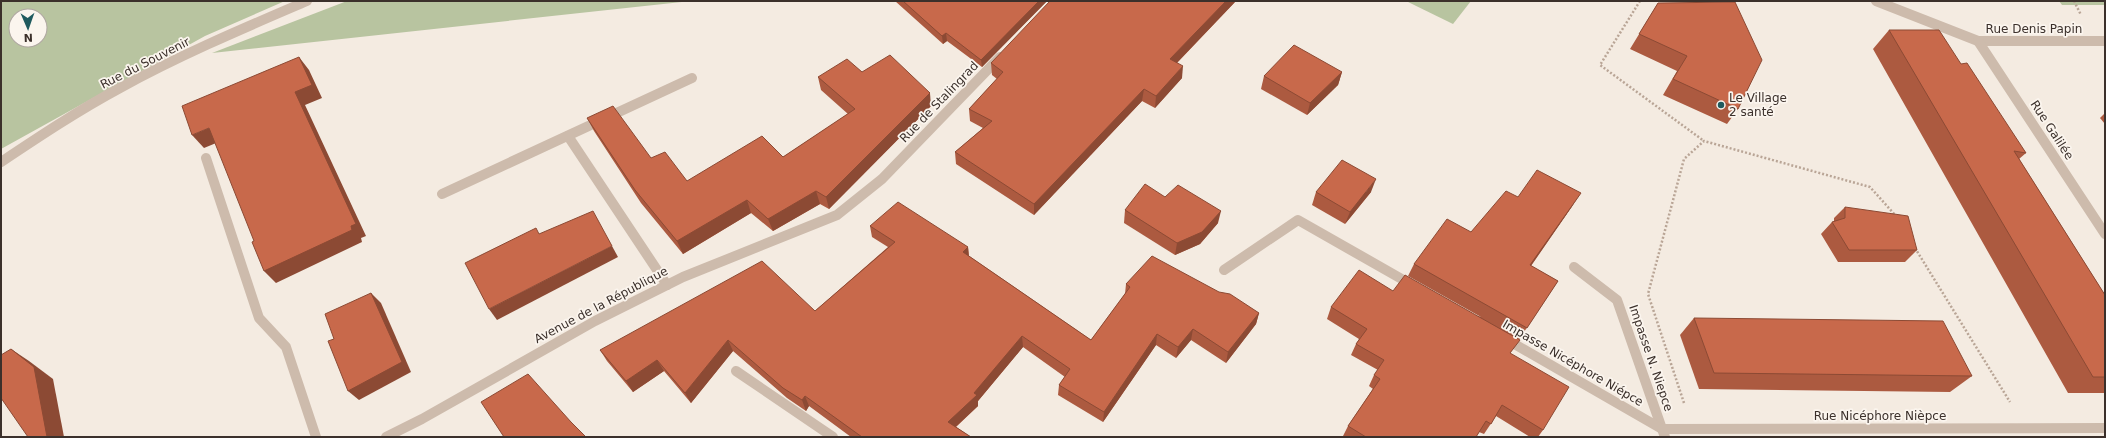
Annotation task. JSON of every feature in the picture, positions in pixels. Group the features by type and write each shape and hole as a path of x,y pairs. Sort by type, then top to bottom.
{"street":[{"name":"Rue du Souvenir","path":"1,162 73,116 138,78 228,35 308,1"},
{"name":"Rue Denis Papin","path":"1876,1 1978,41 2105,41"},
{"name":"Rue Galilée","path":"1978,41 2105,234"},
{"name":"Rue de Stalingrad","path":"837,215 882,179 1006,51"},
{"path":"442,194 692,78"},
{"path":"568,136 667,285"},
{"path":"206,158 259,318 286,348 316,437"},
{"name":"Avenue de la République","path":"386,437 422,419 595,321 667,285 837,215"},
{"path":"1224,270 1298,220 1422,291"},
{"name":"Impasse N. Niepce","path":"1574,267 1617,300 1664,433"},
{"name":"Impasse Nicéphore Niépce","path":"1498,335 1664,433"},
{"path":"736,372 833,437"},
{"name":"Rue Nicéphore Nièpce","path":"1664,433 1693,429 2105,428"}],"path":[{"path":"1640,1 1600,65 1704,141 1870,187 1899,222"},
{"path":"1693,429 1648,294 1684,159 1704,141"},
{"path":"1912,242 2026,428"}],"green space":[{"path":"1,1 285,1 205,36 1,149"},
{"path":"347,1 691,1 212,53"},
{"path":"1406,1 1471,1 1453,24"},
{"path":"2059,1 2105,1 2105,5 2062,5"}],"building":[{"path":"903,1 1039,1 981,60 946,33 942,36"},
{"path":"1050,1 1226,1 1170,59 1183,66 1156,96 1144,89 1034,204 955,152 992,121 969,109 1003,72 991,63"},
{"path":"1735,2 1762,60 1738,109 1673,79 1687,56 1639,34 1658,3"},
{"path":"1889,30 1939,30 1961,64 1967,63 2026,153 2014,151 2105,295 2105,377 2093,377"},
{"path":"1294,45 1342,72 1310,103 1264,76"},
{"path":"890,55 930,93 826,197 816,191 768,219 747,200 677,241 635,190 587,118 613,106 651,158 665,152 687,181 762,136 783,157 855,109 818,77 847,59 862,72"},
{"path":"299,57 312,85 295,92 356,224 351,226 352,230 264,271 252,242 254,241 209,128 192,135 182,106"},
{"path":"1342,160 1376,179 1350,212 1316,192"},
{"path":"1537,170 1581,193 1530,265 1558,281 1527,328 1414,264 1447,219 1471,232 1506,191 1518,197"},
{"path":"1145,184 1165,197 1178,185 1221,211 1202,232 1177,243 1125,210"},
{"path":"898,202 968,247 963,252 1091,340 1130,287 1126,284 1152,256 1219,292 1230,294 1259,313 1228,352 1193,329 1178,347 1157,334 1104,412 1059,385 1070,369 1022,336 974,393 977,395 948,422 971,437 862,437 805,396 802,400 783,388 728,340 685,393 657,360 626,381 600,350 762,261 815,311 895,242 870,226"},
{"path":"1845,207 1908,216 1917,250 1849,250 1832,222 1845,218"},
{"path":"593,211 612,246 489,309 465,263 536,228 539,234"},
{"path":"1359,270 1393,291 1405,275 1520,340 1510,353 1569,387 1543,430 1502,405 1491,424 1486,421 1476,437 1366,437 1348,426 1380,379 1374,375 1384,360 1356,344 1367,329 1331,307"},
{"path":"371,293 402,362 348,391 328,341 334,339 325,314"},
{"path":"1694,318 1943,321 1972,376 1714,373"},
{"path":"11,349 34,367 47,437 28,437 1,398 1,355"},
{"path":"528,374 586,437 504,437 481,402"}],"place":[{"name":"Le Village 2 santé","path":"1721,105"}]}
